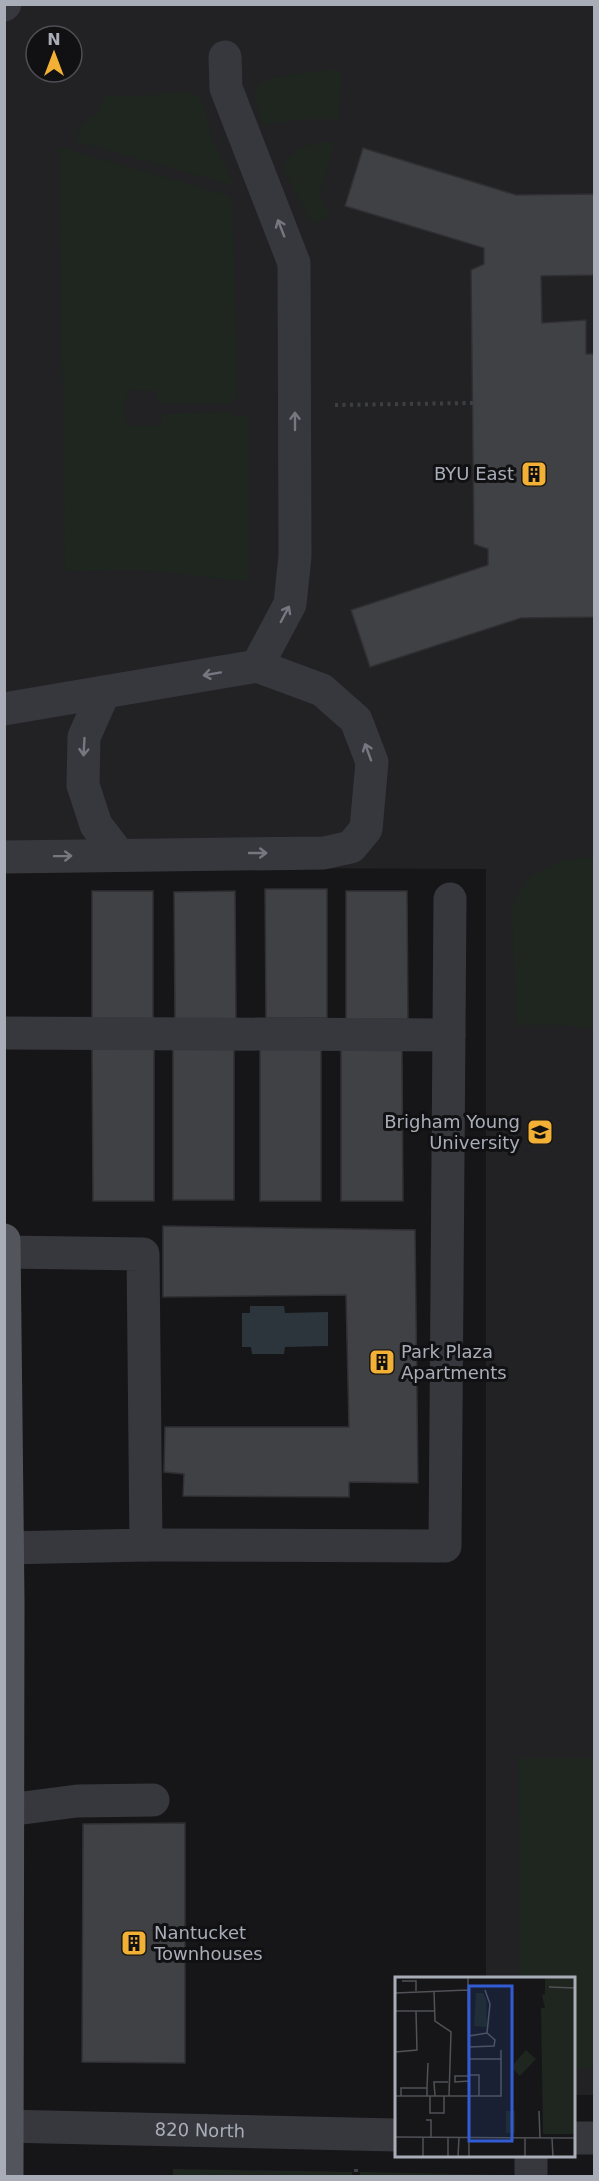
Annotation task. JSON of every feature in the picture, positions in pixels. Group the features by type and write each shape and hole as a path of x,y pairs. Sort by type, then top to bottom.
{"main road":[{"path":"4,1240 9,1810 6,1885 8,2176"}],"street":[{"path":"225,57 226,88 294,263 295,556 290,604 257,666"},
{"path":"4,709 257,666 322,690 356,720 372,762 366,829 351,847 324,853 4,857"},
{"path":"104,692 84,737 82,785 96,825 119,855"},
{"path":"6,1548 146,1545 445,1546 450,899"},
{"path":"4,1033 450,1035"},
{"path":"5,1252 143,1254 146,1545"},
{"path":"9,1810 102,1799 153,1800"},
{"name":"820 North","path":"7,2126 395,2135"},
{"path":"575,2138 594,2138"},
{"path":"531,2157 531,2176"}],"path":[{"path":"335,405 473,403"},
{"path":"356,2169 356,2176"}],"shaded area":[{"name":"Brigham Young University","path":"5,5 594,5 594,2095 575,2095 575,1977 486,1977 486,869 5,867"},
{"path":"325,70 342,70 339,119 307,119 263,125 255,98 260,83 271,78"},
{"path":"185,91 202,99 211,136 235,186 75,141 79,129 99,111 104,96 145,96"},
{"path":"318,142 335,142 319,197 330,212 319,223 311,222 283,168 298,151"},
{"path":"59,147 228,195 233,207 237,398 231,399 231,403 157,403 158,396 151,390 130,391 124,402 125,420 131,426 158,426 162,421 162,414 232,412 232,416 249,416 248,582 142,570 65,571"},
{"path":"594,857 594,1029 562,1025 517,1025 511,905 532,874 565,860"},
{"path":"250,1306 284,1306 285,1313 328,1312 328,1346 285,1347 284,1354 252,1354 251,1347 242,1347 242,1313 250,1313"},
{"path":"518,1758 594,1758 594,2068 575,2069 575,1977 519,1977"},
{"path":"173,2169 352,2172 352,2176 173,2176"},
{"path":"360,2172 512,2175 512,2176 360,2176"}],"building":[{"name":"BYU East","path":"363,148 516,195 594,194 594,275 541,276 542,323 586,320 586,354 594,354 594,617 521,618 370,667 351,610 488,565 488,549 474,544 471,270 484,264 484,248 345,206"},
{"path":"265,889 327,889 327,1018 266,1018"},
{"path":"92,891 153,891 153,1019 92,1019"},
{"path":"235,891 236,1020 175,1020 174,892"},
{"path":"346,891 407,891 408,1019 346,1019"},
{"path":"92,1048 154,1048 154,1201 93,1201"},
{"path":"173,1048 234,1048 234,1200 173,1200"},
{"path":"260,1049 321,1049 321,1201 260,1201"},
{"path":"402,1049 403,1201 341,1201 341,1050"},
{"name":"Park Plaza Apartments","path":"163,1226 415,1230 418,1483 349,1482 349,1497 183,1496 184,1474 164,1472 165,1427 349,1427 346,1295 163,1297"},
{"name":"Nantucket Townhouses","path":"185,1823 185,2063 82,2062 83,1824"}],"place":[{"name":"BYU East","path":"534,474"},
{"name":"Brigham Young University","path":"540,1132"},
{"name":"Park Plaza Apartments","path":"382,1362"},
{"name":"Nantucket Townhouses","path":"134,1943"}]}
